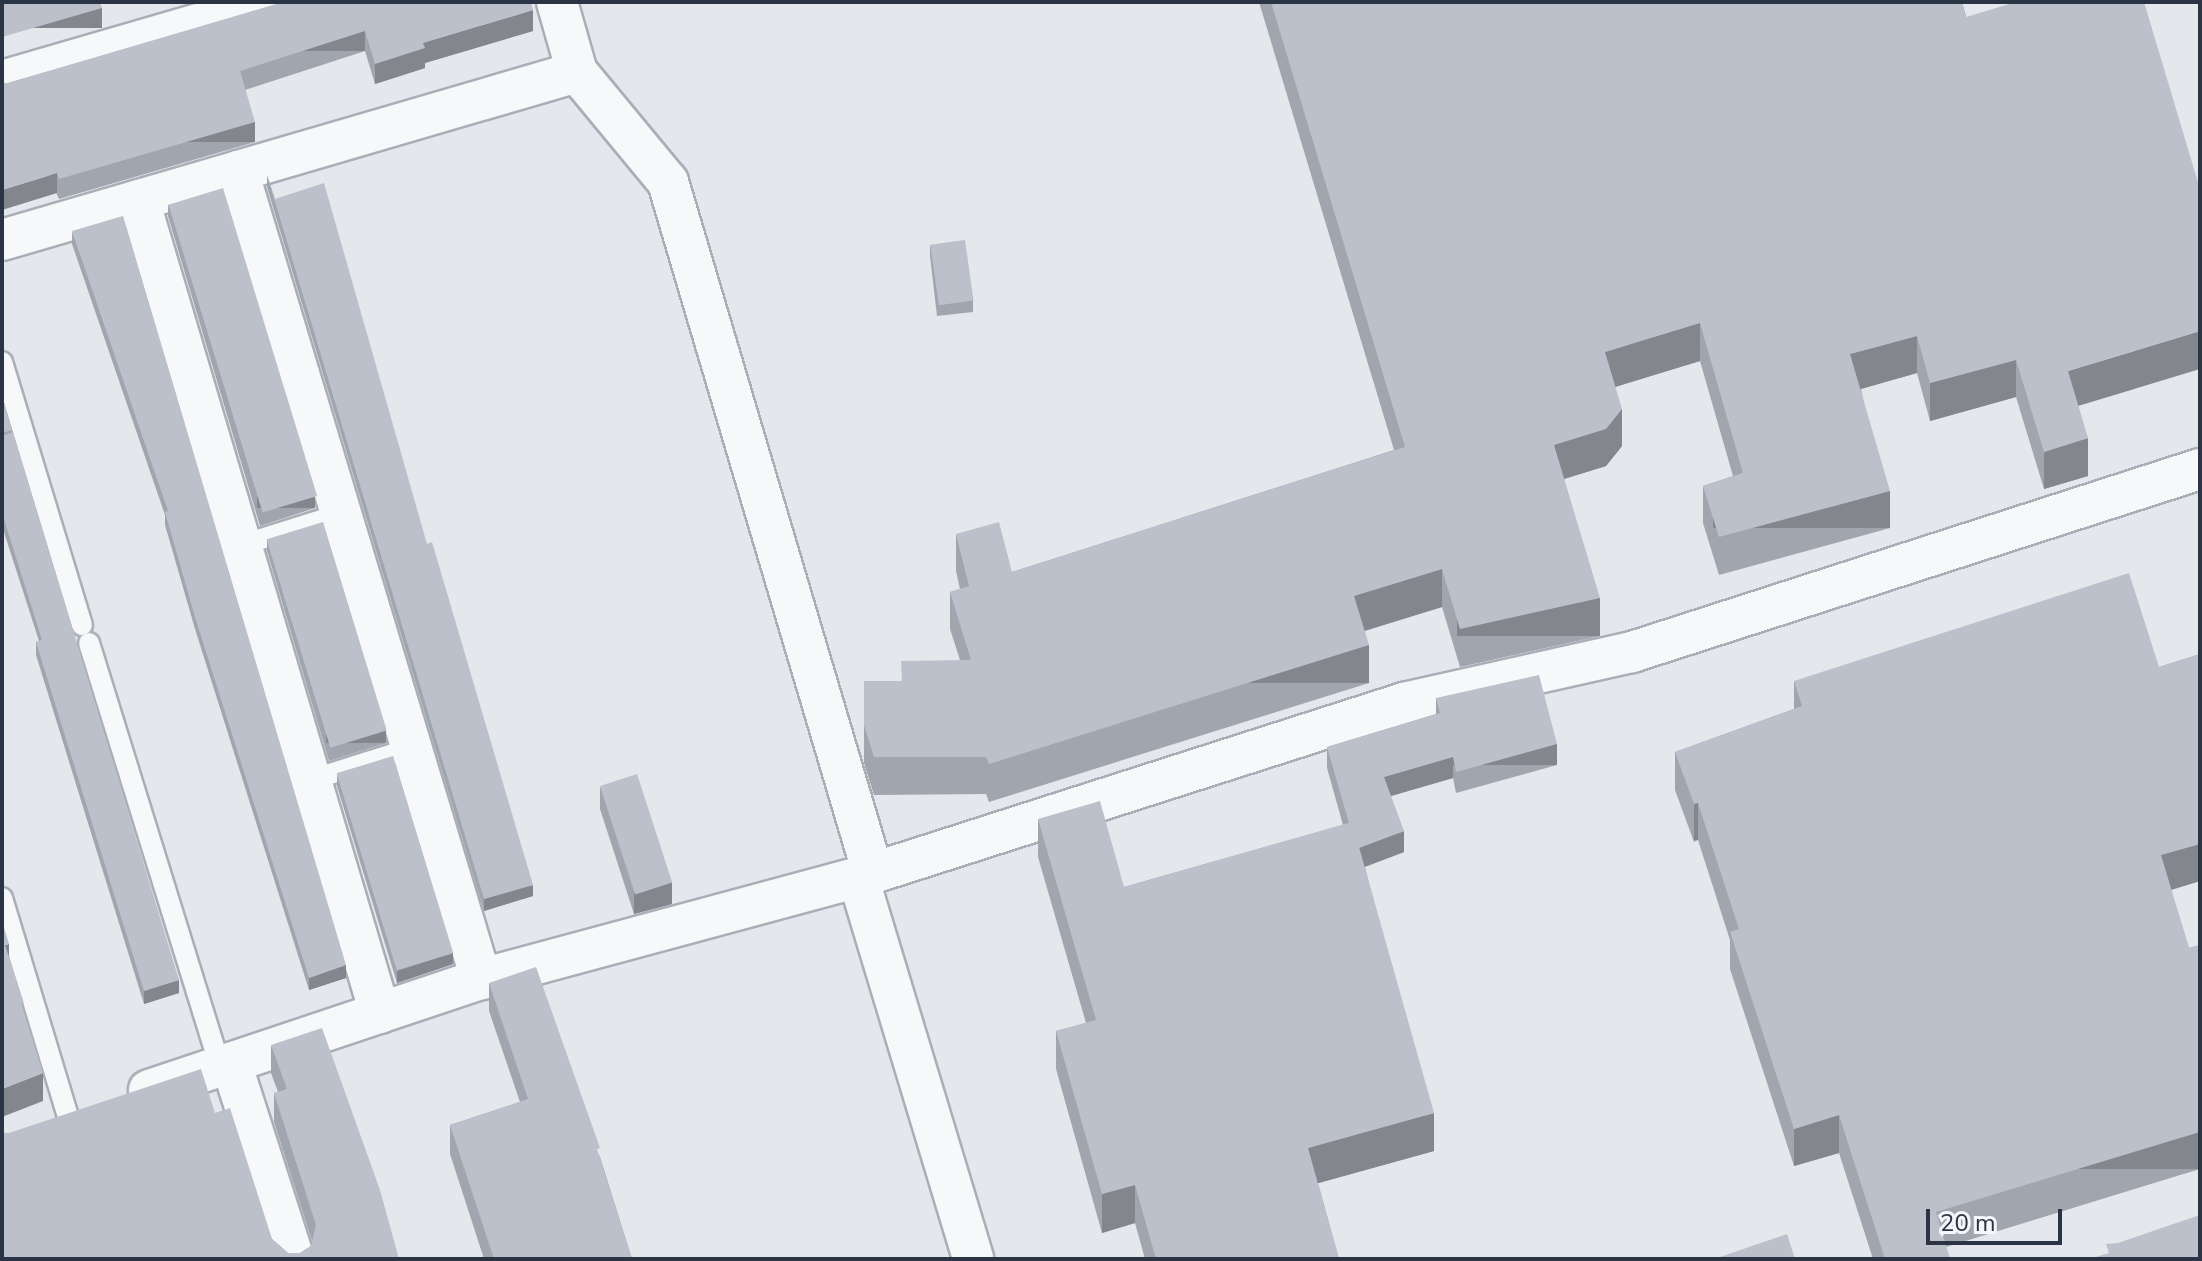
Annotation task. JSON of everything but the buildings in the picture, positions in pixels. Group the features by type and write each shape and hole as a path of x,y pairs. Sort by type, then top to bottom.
{"street":[{"path":"2,81 274,2"},
{"path":"557,2 577,72 668,182 973,1259"},
{"path":"2,240 577,72"},
{"path":"238,171 481,979"},
{"path":"139,200 380,1013"},
{"path":"28,1131 481,979 865,875 1404,703 1632,652 2200,469"},
{"path":"226,1065 294,1259"}],"lane":[{"path":"2,362 86,634 226,1065"},
{"path":"242,545 341,514"},
{"path":"311,780 412,748"},
{"path":"2,898 68,1117"}]}
